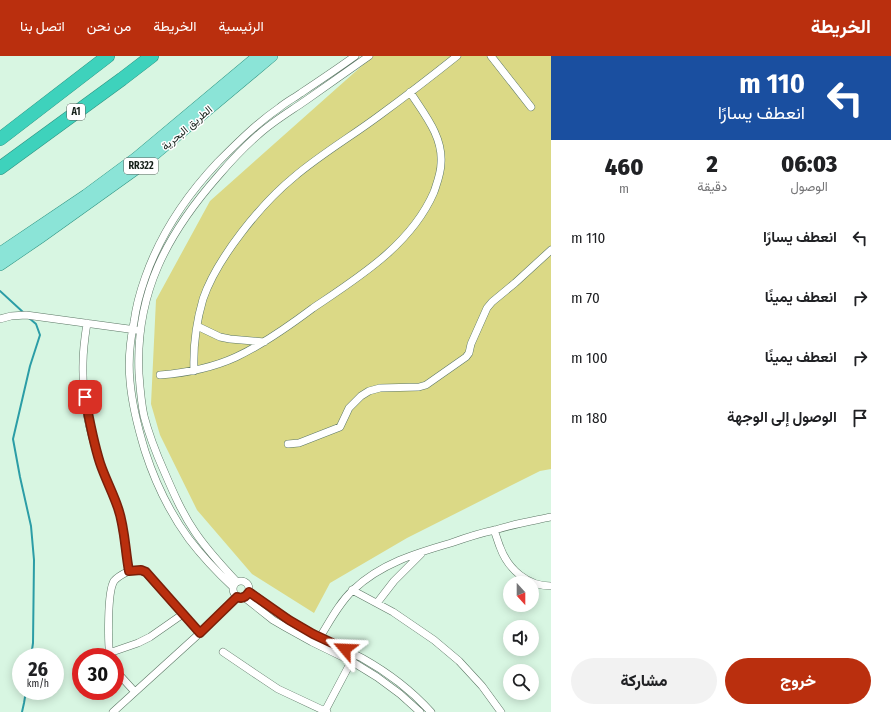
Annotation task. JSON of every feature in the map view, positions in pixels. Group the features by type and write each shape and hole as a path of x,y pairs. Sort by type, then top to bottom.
{"highway":[{"name":"A1","path":"0,139 108,56"},
{"name":"A1","path":"0,168 152,56"}],"main road":[{"name":"الطريق البحرية","path":"0,254 86,195 136,158 258,56"},
{"name":"الطريق البحرية","path":"0,265 143,164 272,56"}],"street":[{"path":"235,585 189,522 174,494 152,442 144,416 141,395 136,330 140,292 163,237 181,209 218,162 279,107 355,56"},
{"path":"235,585 204,556 188,537 155,478 149,464 134,410 130,380 130,353 150,285 159,262 178,229 206,189 241,151 266,128 369,56"},
{"path":"194,371 193,353 197,326 204,298 226,254 255,217 267,203 307,166 381,114 457,56"},
{"path":"491,56 531,107"},
{"path":"160,375 194,371 223,362 249,351 324,301 386,255 407,234 424,210 436,186 440,174 441,163 441,152 438,140 431,125 410,92"},
{"path":"288,444 300,442 340,427 349,408 361,396 369,391 380,388 419,387 426,385 466,357 487,308 551,250"},
{"path":"2,318 26,315 136,330"},
{"path":"87,323 83,365 87,410 96,449 105,477 118,508 123,529 129,571"},
{"path":"197,326 220,337 264,342"},
{"path":"320,637 336,611 352,590 379,570 424,551 494,530 551,517"},
{"path":"494,530 504,558 510,567 526,580 536,584 551,586"},
{"path":"377,603 394,581 424,551"},
{"path":"110,648 109,618 111,588 112,584 121,574 129,571 144,571 200,633"},
{"path":"113,712 240,597 246,596 250,588 246,582 240,581 235,585 233,591 234,594 240,597 285,627 312,642 353,658 370,662 412,694 431,712"},
{"path":"352,590 393,612 419,629 459,661 482,686 501,712"},
{"path":"249,592 289,620 320,637 353,658 410,702 420,712"},
{"path":"124,649 150,637 183,614"},
{"path":"223,652 278,689 326,712 353,658"},
{"path":"124,680 135,692"}],"shaded area":[{"path":"373,56 551,56 551,469 540,471 407,538 330,583 314,613 252,574 197,510 160,435 151,404 156,300 210,201"}],"waterway":[{"path":"0,291 24,313"},
{"path":"29,318 36,324 40,335 30,366 13,439 31,526 34,560 32,648"},
{"path":"22,712 24,700"}],"route":[{"path":"85,397 96,449 121,518 129,571 141,570 146,572 200,633 237,597 242,598 249,592 289,620 313,634 345,649"}]}
